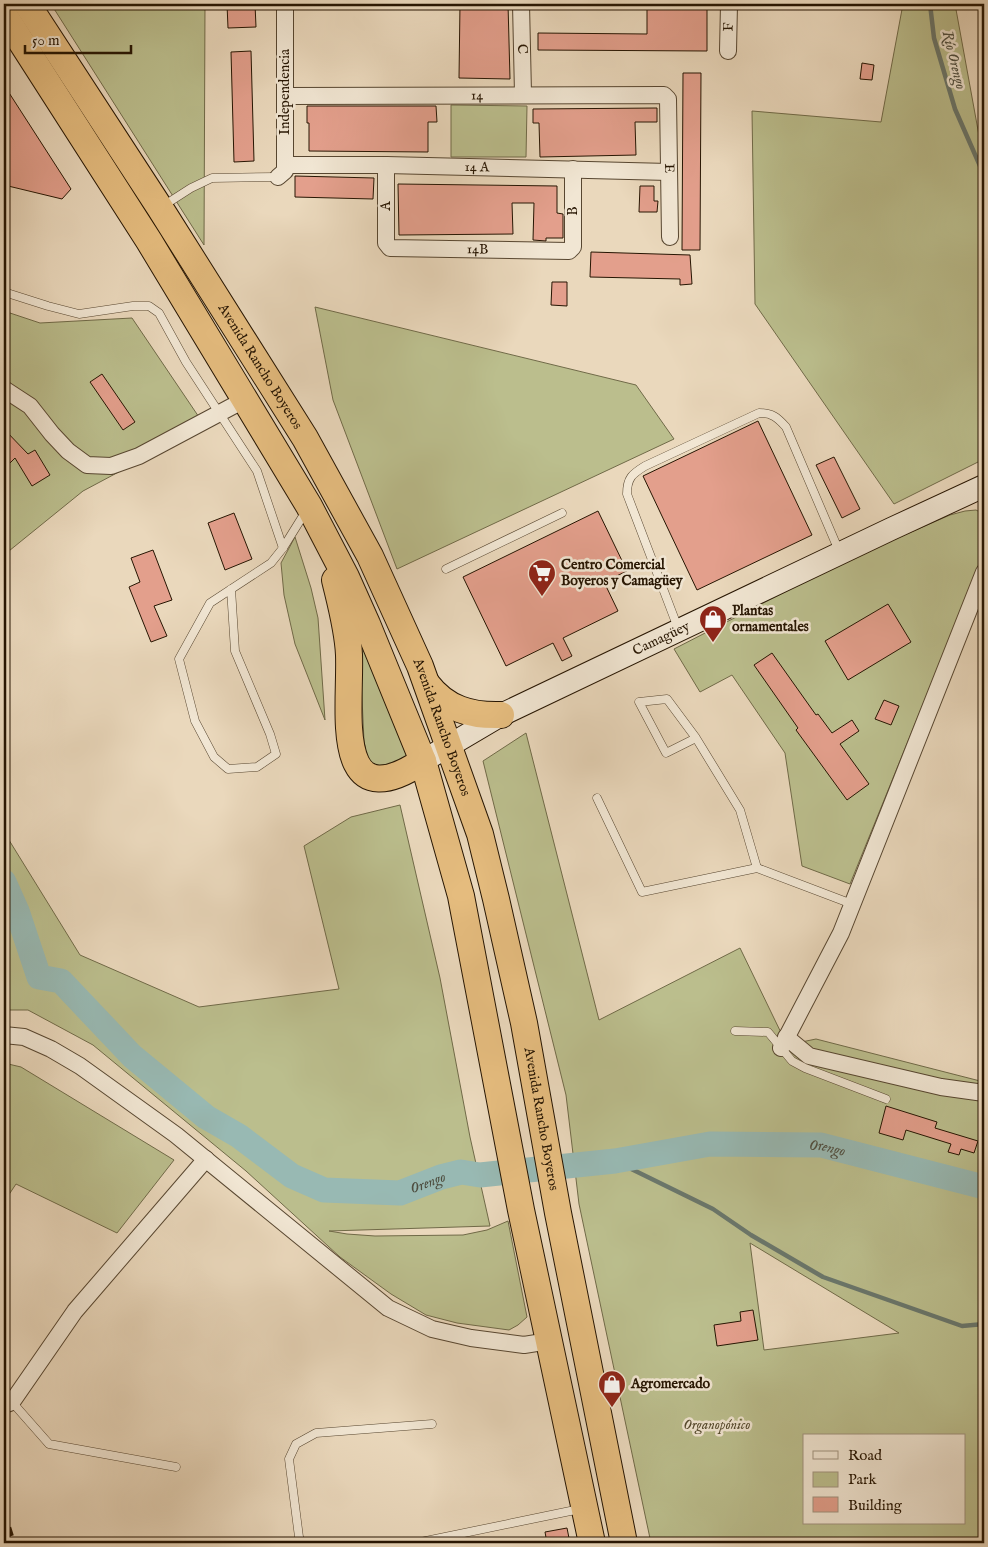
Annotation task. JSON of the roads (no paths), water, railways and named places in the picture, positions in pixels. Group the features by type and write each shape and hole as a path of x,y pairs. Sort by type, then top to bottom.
{"highway":[{"name":"Avenida Rancho Boyeros","path":"27,4 160,208 305,438 370,556 420,666 480,834 496,899 524,1023 558,1213 624,1543"},
{"name":"Avenida Rancho Boyeros","path":"10,29 149,241 309,506 346,577 423,761 461,896 521,1210 592,1543"},
{"path":"309,506 335,580 346,628 349,655 350,743 356,763 366,775 382,780 400,775 423,761"},
{"path":"420,666 427,684 450,705 479,715 501,715"}],"main road":[{"name":"Camagüey","path":"423,761 501,715 984,486"}],"street":[{"name":"Independencia","path":"282,171 285,96 285,4"},
{"name":"C","path":"521,4 523,94"},
{"name":"F","path":"728,51 729,4"},
{"name":"14","path":"285,96 664,95 668,99"},
{"name":"E","path":"668,99 670,238"},
{"name":"14 A","path":"282,171 386,165 669,172"},
{"name":"A","path":"386,165 387,246"},
{"name":"B","path":"568,251 573,247 573,169"},
{"name":"14B","path":"387,246 390,248 568,251"},
{"path":"4,389 30,406 68,451 86,465 111,466 140,456 246,399"},
{"path":"984,572 840,933 783,1042 810,1056 941,1087 984,1093"},
{"path":"4,1035 24,1037 58,1053 128,1101 206,1159 388,1308 432,1329 471,1338 524,1345 550,1341"},
{"path":"8,1403 75,1311 206,1159"}],"lane":[{"path":"160,208 191,188 212,178 282,171"},
{"path":"4,292 79,314 134,306 149,306 159,313 186,362 258,471 283,548"},
{"path":"679,630 627,494 627,482 633,473 645,466 759,413 769,413 778,417 786,427 840,553"},
{"path":"232,589 235,651 270,734 276,754 257,767 228,768 214,758 195,721 179,659 210,603 271,563 283,548 309,506"},
{"path":"446,569 562,513"},
{"path":"696,738 666,753 639,702 667,699 696,738 740,810 757,868"},
{"path":"597,798 642,892 757,868 852,904"},
{"path":"735,1030 768,1032 783,1042 792,1061 804,1068 886,1099"},
{"path":"8,1403 50,1444 176,1467"},
{"path":"302,1543 299,1537 289,1458 296,1444 316,1433 432,1424"},
{"path":"416,1543 585,1508"}],"waterway":[{"name":"Río Orengo","path":"930,4 934,38 955,109 984,175"},
{"name":"Orengo","path":"4,882 17,911 39,977 61,981 132,1056 206,1117 239,1136 292,1176 324,1190 400,1193 441,1177 461,1172 480,1175 615,1161 710,1144 821,1145 984,1187"},
{"path":"615,1161 713,1209 751,1235 823,1277 962,1326 984,1324"}],"railway":[{"path":"4,1510 14,1543"}],"place":[{"name":"Centro Comercial Boyeros y Camagüey","path":"542,597"},
{"name":"Plantas ornamentales","path":"713,643"},
{"name":"Agromercado","path":"612,1408"}],"park label":[{"name":"Organopónico","path":"717,1425"}]}
